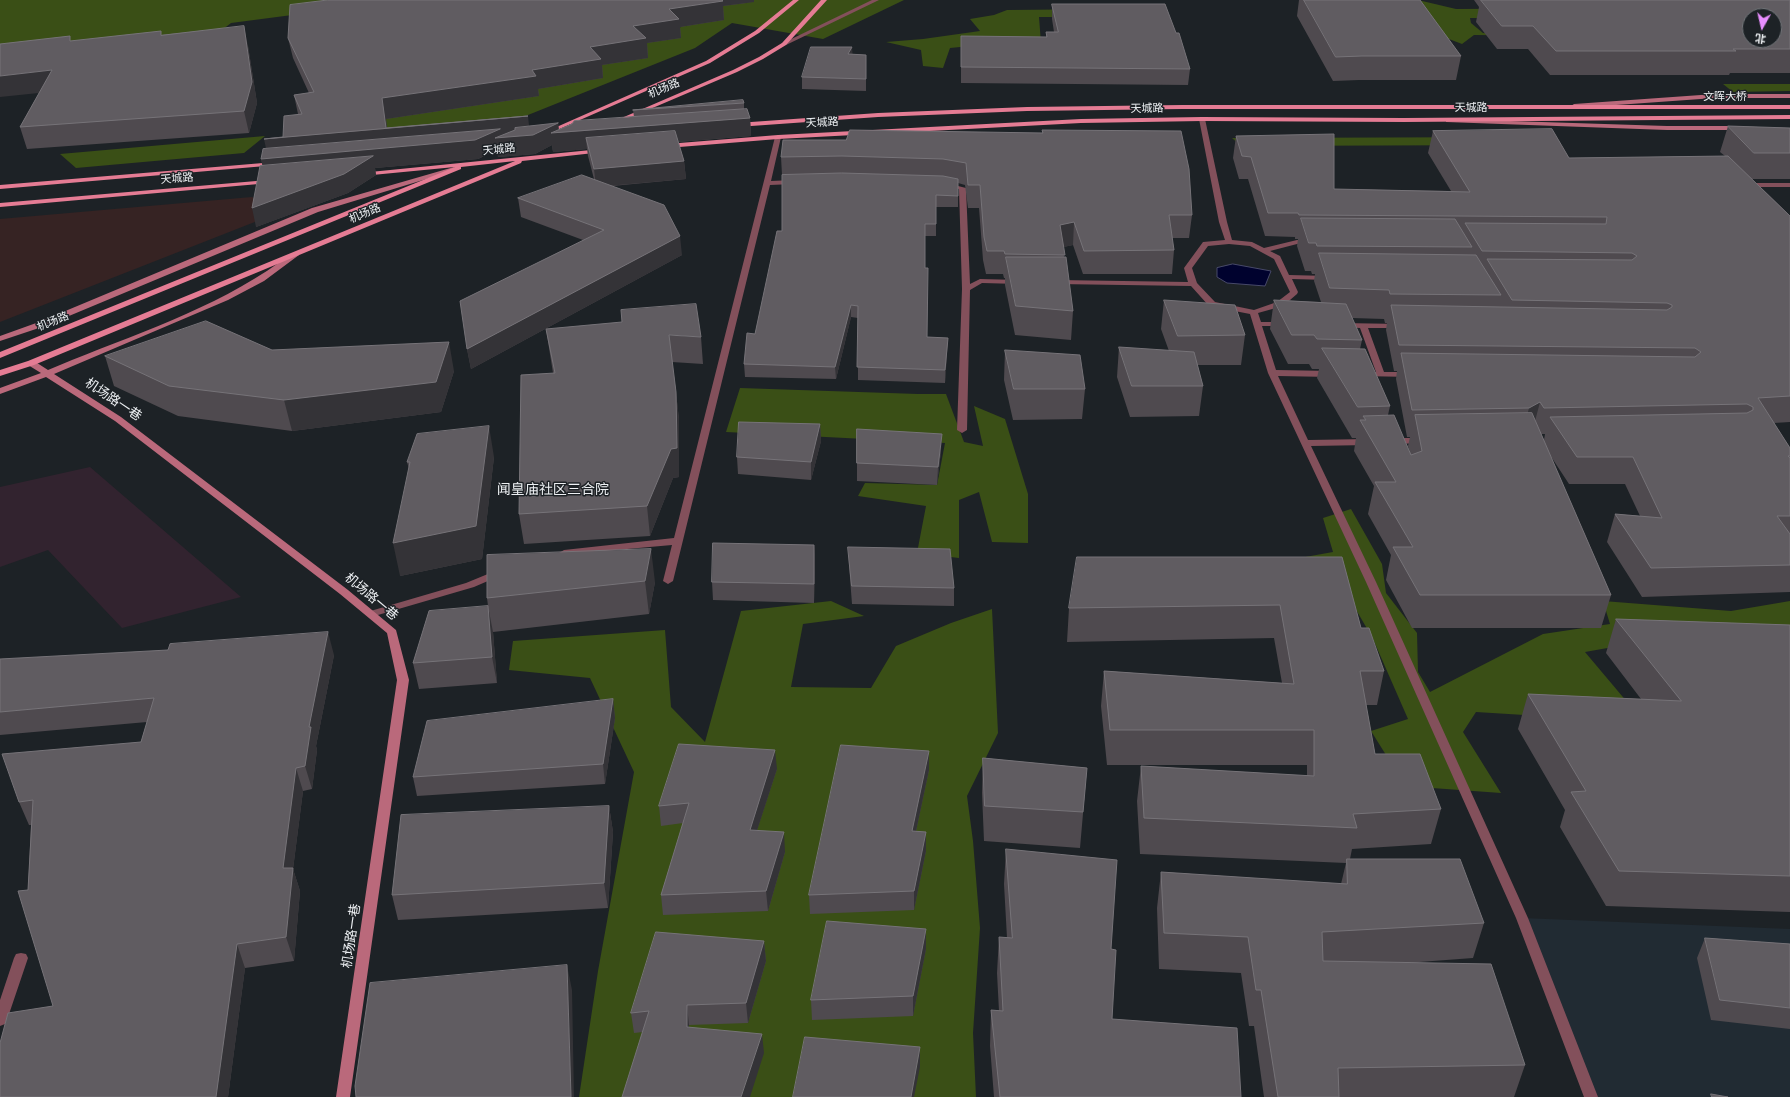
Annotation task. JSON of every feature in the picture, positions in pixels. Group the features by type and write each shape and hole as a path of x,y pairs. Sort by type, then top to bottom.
{"main road":[{"name":"机场路","path":"538,136 708,62 757,32 796,0"},
{"name":"机场路","path":"605,126 735,71 784,44 824,0"},
{"name":"天城路","path":"726,125 878,115 1028,109 1182,107 1661,107"},
{"name":"文晖大桥","path":"1661,107 1790,107"},
{"name":"文晖大桥","path":"1673,118 1790,117"},
{"name":"天城路","path":"660,146 778,136 993,125 1202,119 1404,120 1673,118"},
{"name":"机场路","path":"0,374 31,363 295,255 557,146"},
{"name":"天城路","path":"358,174 606,151"},
{"name":"机场路","path":"0,355 497,153"},
{"name":"天城路","path":"0,187 286,163"},
{"name":"天城路","path":"0,206 278,181"}],"street":[{"path":"784,44 876,0"},
{"path":"1552,108 1715,96 1790,96"},
{"path":"1202,119 1221,214 1229,242"},
{"path":"1404,120 1667,128 1752,128"},
{"path":"668,581 778,136"},
{"name":"机场路","path":"0,339 42,324 315,210 469,164"},
{"path":"767,183 804,182"},
{"path":"935,184 962,188 966,289 962,430"},
{"path":"1764,196 1753,185 1790,185"},
{"path":"1229,242 1252,244 1263,250 1277,258 1294,292 1280,304 1254,312 1212,304 1193,284 1188,268 1206,244 1229,242"},
{"path":"1263,250 1297,242 1320,242"},
{"name":"机场路","path":"0,391 47,374 241,292 273,274 295,255"},
{"path":"1286,277 1333,278"},
{"path":"966,289 980,281 1028,282"},
{"path":"1051,282 1193,284"},
{"path":"1254,312 1272,373 1371,582 1522,918 1591,1097"},
{"path":"1257,324 1295,324"},
{"path":"1332,325 1409,327"},
{"path":"1363,326 1381,374"},
{"name":"机场路一巷","path":"31,363 118,419 344,592 392,632 403,680 343,1097"},
{"path":"1272,373 1342,374"},
{"path":"1358,374 1420,375"},
{"path":"1305,443 1431,440"},
{"path":"554,554 678,541"},
{"path":"371,614 470,585 511,567"},
{"path":"0,1020 21,958"}],"shaded area":[{"path":"252,197 270,205 270,216 0,322 0,219"},
{"path":"90,467 241,597 122,628 48,550 0,567 0,487"},
{"path":"1522,918 1790,929 1790,1097 1588,1097"}],"green space":[{"path":"0,0 407,0 231,23 208,41 0,59"},
{"path":"714,0 904,0 823,39 732,23 695,48 518,119 374,131 373,116 677,30"},
{"path":"1418,0 1456,9 1624,8 1562,18 1470,18 1471,23 1483,33 1574,34 1577,36 1474,35 1462,44 1449,39 1422,40"},
{"path":"1114,9 1119,17 1039,17 1041,43 991,44 950,48 943,68 923,66 921,50 886,42 923,39 980,31 970,19 994,15 1007,10"},
{"path":"1723,84 1790,84 1790,91 1733,92"},
{"path":"265,136 244,153 76,168 60,154"},
{"path":"1531,137 1523,145 1241,146 1232,138"},
{"path":"740,388 946,394 964,442 983,446 974,406 1005,419 1028,494 1028,543 992,542 979,492 959,500 959,558 917,553 926,506 858,496 865,483 937,485 945,443 726,432"},
{"path":"1351,509 1382,564 1386,593 1417,633 1418,672 1430,692 1543,634 1610,624 1603,601 1731,611 1790,601 1790,661 1630,644 1585,652 1633,709 1605,720 1476,712 1463,732 1501,793 1432,788 1391,763 1371,731 1408,719 1373,639 1351,601 1306,576 1305,557 1333,552 1323,518"},
{"path":"831,601 864,616 803,624 791,687 871,688 896,646 951,623 992,609 998,733 967,796 973,841 980,928 973,1033 976,1097 579,1097 598,971 634,772 590,678 509,670 513,641 665,630 671,707 705,742 741,611"}],"water":[{"path":"1233,264 1271,271 1265,286 1227,283 1217,277 1217,268"}],"building":[{"path":"328,0 723,1 669,9 679,19 633,26 646,38 590,47 601,59 532,70 536,76 382,98 386,128 528,116 264,139 283,137 284,116 302,114 294,95 314,92 288,38 290,5"},
{"path":"1304,0 1420,0 1461,56 1336,57"},
{"path":"1481,0 1790,0 1790,49 1733,49 1736,51 1556,51 1533,26 1502,26"},
{"path":"1052,4 1165,4 1176,33 1179,33 1190,69 961,67 961,36 1047,37 1046,32 1058,32"},
{"path":"244,26 252,82 244,111 20,127 52,70 0,76 0,44 70,36 70,41 161,31 161,35"},
{"path":"811,47 852,47 848,54 866,55 866,79 802,77"},
{"path":"743,100 744,103 633,110"},
{"path":"747,109 750,118 551,133 572,124 574,121"},
{"path":"558,123 533,135 495,138 515,130 515,128"},
{"path":"1728,126 1790,128 1790,153 1754,153"},
{"path":"500,129 475,140 261,159 263,149"},
{"path":"1552,129 1569,158 1728,156 1790,216 1790,396 1758,398 1790,448 1790,456 1788,456 1790,458 1790,516 1777,516 1790,534 1790,565 1651,568 1615,514 1662,518 1633,457 1577,457 1550,417 1747,413 1753,410 1753,407 1747,404 1544,408 1540,402 1529,408 1412,410 1401,353 1695,357 1701,352 1695,348 1399,345 1391,305 1667,310 1672,307 1672,305 1667,303 1512,300 1487,259 1632,260 1637,256 1632,253 1482,251 1465,223 1606,224 1607,217 1299,215 1298,213 1268,213 1251,157 1242,156 1236,136 1334,134 1334,189 1470,192 1433,131"},
{"path":"850,130 1043,133 1042,130 1181,131 1189,169 1192,215 1169,215 1174,250 1084,251 1074,222 1060,225 1065,255 1005,254 1004,251 987,251 984,237 980,185 968,185 966,163 943,159 842,156 781,157 783,140 846,140"},
{"path":"675,131 684,161 594,169 586,138"},
{"path":"373,156 344,174 252,208 260,166"},
{"path":"842,173 943,176 958,179 958,196 936,195 936,224 925,224 925,268 928,268 927,337 948,338 945,370 857,367 858,306 851,305 835,367 744,364 747,333 755,334 777,231 782,231 782,175"},
{"path":"582,175 664,205 680,236 467,349 460,301 604,230 518,198"},
{"path":"1301,218 1455,219 1472,247 1317,246 1316,243 1309,243"},
{"path":"1319,253 1476,255 1501,295 1390,294 1389,290 1330,288"},
{"path":"1006,257 1066,257 1073,311 1016,306"},
{"path":"1164,300 1235,305 1245,335 1178,336"},
{"path":"1274,300 1346,304 1362,340 1317,339 1314,335 1292,335"},
{"path":"696,304 701,337 669,335 676,392 677,448 671,449 647,506 519,514 521,375 555,373 546,329 622,322 621,310"},
{"path":"206,321 272,350 449,342 436,382 284,400 169,386 105,356"},
{"path":"1119,347 1194,352 1203,386 1132,386"},
{"path":"1322,348 1365,349 1390,406 1358,407"},
{"path":"1005,350 1080,355 1085,389 1014,389"},
{"path":"1532,413 1611,595 1420,595 1393,547 1413,547 1375,482 1396,482 1360,420 1366,420 1363,416 1394,415 1411,455 1422,451 1415,415"},
{"path":"739,422 820,424 811,462 737,457"},
{"path":"489,426 476,526 393,543 410,462 407,462 417,434"},
{"path":"857,429 942,434 938,467 857,463"},
{"path":"713,543 814,545 814,584 712,582"},
{"path":"848,547 950,549 954,588 852,586"},
{"path":"651,549 645,581 487,598 487,555"},
{"path":"1077,557 1342,557 1361,628 1369,628 1384,671 1360,671 1375,754 1420,754 1441,809 1353,814 1357,828 1144,818 1141,766 1314,776 1314,730 1110,730 1104,671 1294,684 1280,605 1069,608"},
{"path":"488,606 492,657 413,663 429,611"},
{"path":"1616,619 1790,625 1790,876 1619,871 1571,792 1586,791 1528,694 1681,701"},
{"path":"328,632 309,727 311,727 305,766 296,768 283,868 293,868 286,937 237,944 216,1097 0,1097 0,1043 8,1013 53,1006 18,891 28,890 33,800 19,802 2,754 141,742 154,698 0,712 0,659 168,650 170,644"},
{"path":"613,699 603,764 413,777 427,721"},
{"path":"679,744 775,750 750,830 784,832 766,891 661,895 689,803 659,806"},
{"path":"841,745 929,751 912,831 926,832 914,891 809,895"},
{"path":"983,758 1087,768 1083,812 985,806"},
{"path":"609,806 604,883 392,895 401,815"},
{"path":"1006,849 1117,860 1111,949 1116,950 1112,1019 1237,1028 1241,1097 1000,1097 991,1010 1003,1011 999,937 1012,938"},
{"path":"1347,859 1460,859 1484,923 1322,932 1323,961 1491,964 1525,1065 1338,1068 1339,1097 1278,1097 1261,990 1256,990 1248,937 1164,933 1161,872 1347,884"},
{"path":"827,921 926,929 913,996 811,1000"},
{"path":"656,932 764,941 746,1003 687,1005 687,1027 762,1034 741,1097 622,1097 649,1011 631,1013"},
{"path":"1705,938 1790,944 1790,1008 1720,1000"},
{"path":"567,965 571,1097 356,1097 355,1086 370,983"},
{"path":"805,1037 920,1047 911,1097 793,1097"},
{"path":"1711,1094 1728,1097 1712,1097"}],"district":[{"name":"闻皇庙社区三合院","path":"553,490"}]}
